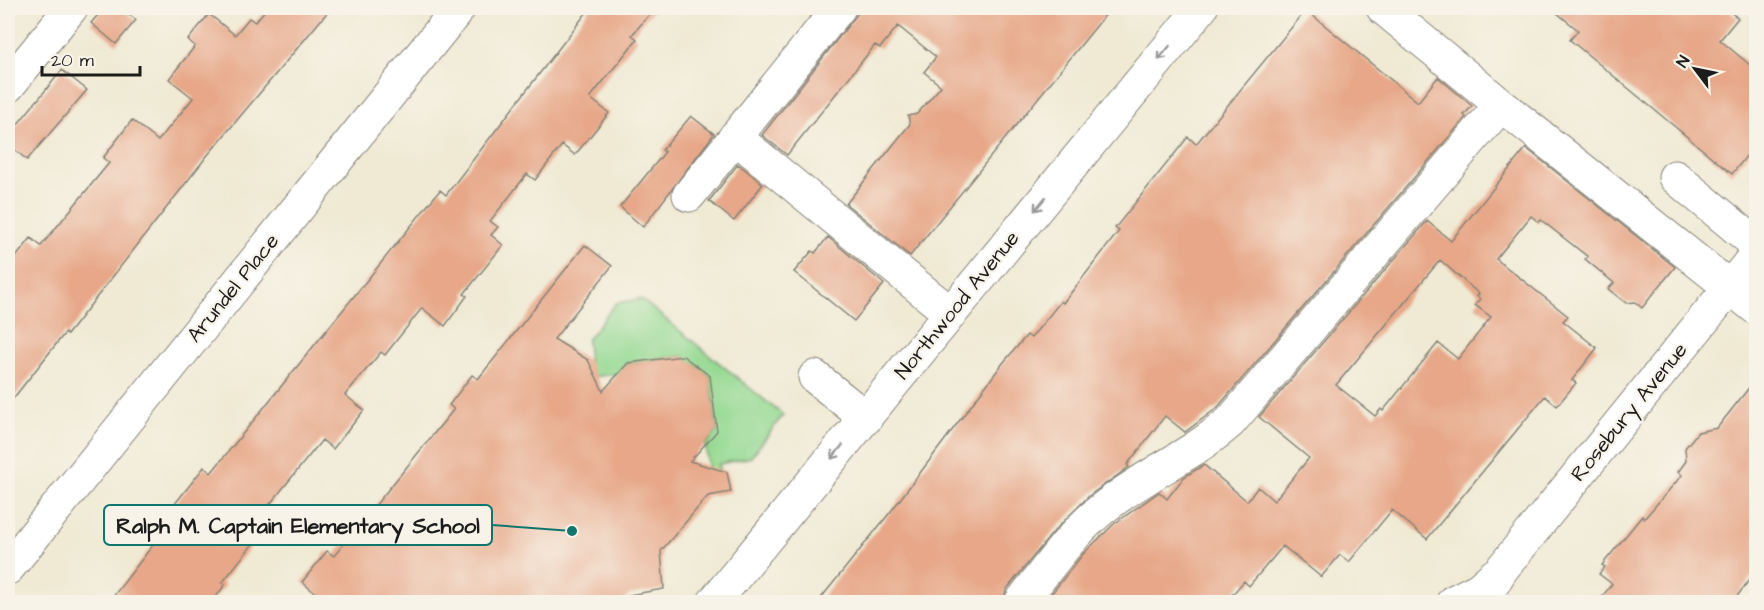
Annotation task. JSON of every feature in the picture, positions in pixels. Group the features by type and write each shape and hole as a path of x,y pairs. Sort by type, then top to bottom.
{"street":[{"path":"8,86 71,8"},
{"name":"Arundel Place","path":"8,568 459,8"},
{"path":"689,195 839,8"},
{"name":"Northwood Avenue","path":"714,603 1201,8"},
{"path":"1383,8 1756,308"},
{"path":"1021,603 1079,531 1101,510 1127,490 1206,442 1230,422 1501,105"},
{"path":"735,137 950,313"},
{"path":"1675,177 1756,243"},
{"name":"Rosebury Avenue","path":"1501,570 1756,255"},
{"path":"815,377 866,417"},
{"path":"1453,603 1479,589 1501,570"},
{"path":"1482,603 1501,570"}],"green space":[{"path":"641,299 783,415 751,457 719,464 719,470 709,470 705,445 717,431 710,376 683,356 628,363 618,374 590,377 587,340 616,303"}],"building":[{"path":"104,8 121,8 136,20 116,44 91,23"},
{"path":"267,8 331,8 207,156 67,335 65,333 8,405 8,267 31,238 41,246 109,163 103,158 132,120 158,141 193,98 169,79 195,46 188,40 209,14 235,35 249,18 255,22"},
{"path":"590,8 655,8 632,35 637,39 590,98 609,113 575,155 562,145 535,180 527,174 490,221 498,227 491,235 503,245 464,294 467,296 445,326 422,308 385,355 381,352 345,395 364,410 333,449 322,440 262,514 271,521 222,583 225,585 211,603 108,603 180,510 174,505 204,467 211,473 440,190 446,195"},
{"path":"862,8 1111,8 910,256 846,204 910,124 908,116 917,114 941,86 924,72 936,57 898,26 880,48 875,45 787,155 762,135"},
{"path":"1551,8 1725,8 1738,18 1720,40 1756,70 1756,144 1732,174 1570,40 1578,30"},
{"path":"1306,10 1418,102 1438,77 1472,106 1464,115 1466,117 1217,408 1185,432 1165,416 1127,465 1129,467 1090,495 1055,530 1006,590 1003,603 817,603 892,510 1003,363 1027,335 1031,338 1061,301 1063,303 1119,231 1115,228 1188,137 1196,144"},
{"path":"62,70 87,90 27,160 8,144 8,136"},
{"path":"691,116 714,134 643,227 620,207 665,152 662,150"},
{"path":"1526,148 1675,267 1642,308 1635,302 1626,303 1608,289 1614,283 1585,259 1588,257 1541,220 1539,222 1531,216 1496,259 1568,316 1563,321 1597,348 1572,380 1576,383 1557,406 1545,396 1427,539 1392,510 1349,562 1340,555 1321,577 1283,546 1249,586 1244,581 1225,603 1044,603 1083,554 1114,524 1159,492 1167,499 1184,477 1204,465 1247,501 1258,487 1274,501 1309,458 1259,417 1427,221 1451,241","holes":["1440,260 1479,294 1477,296 1480,299 1475,305 1491,317 1458,359 1438,343 1383,411 1381,409 1375,416 1336,385"]},
{"path":"738,164 763,184 734,221 709,201"},
{"path":"828,237 884,284 854,321 794,272 812,251 815,253"},
{"path":"585,245 612,266 554,339 588,360 603,391 628,363 683,356 710,376 717,431 690,461 727,472 731,492 708,496 661,551 664,589 629,595 623,603 327,603 302,582 327,551 334,556 454,409 449,405 472,375 478,379"},
{"path":"1756,379 1756,571 1732,603 1597,603 1612,584 1599,574 1605,567 1602,565 1642,516 1644,519 1682,475 1678,472 1686,461 1685,448 1698,432 1717,428"}],"place":[{"name":"Ralph M. Captain Elementary School","path":"572,531"}]}
